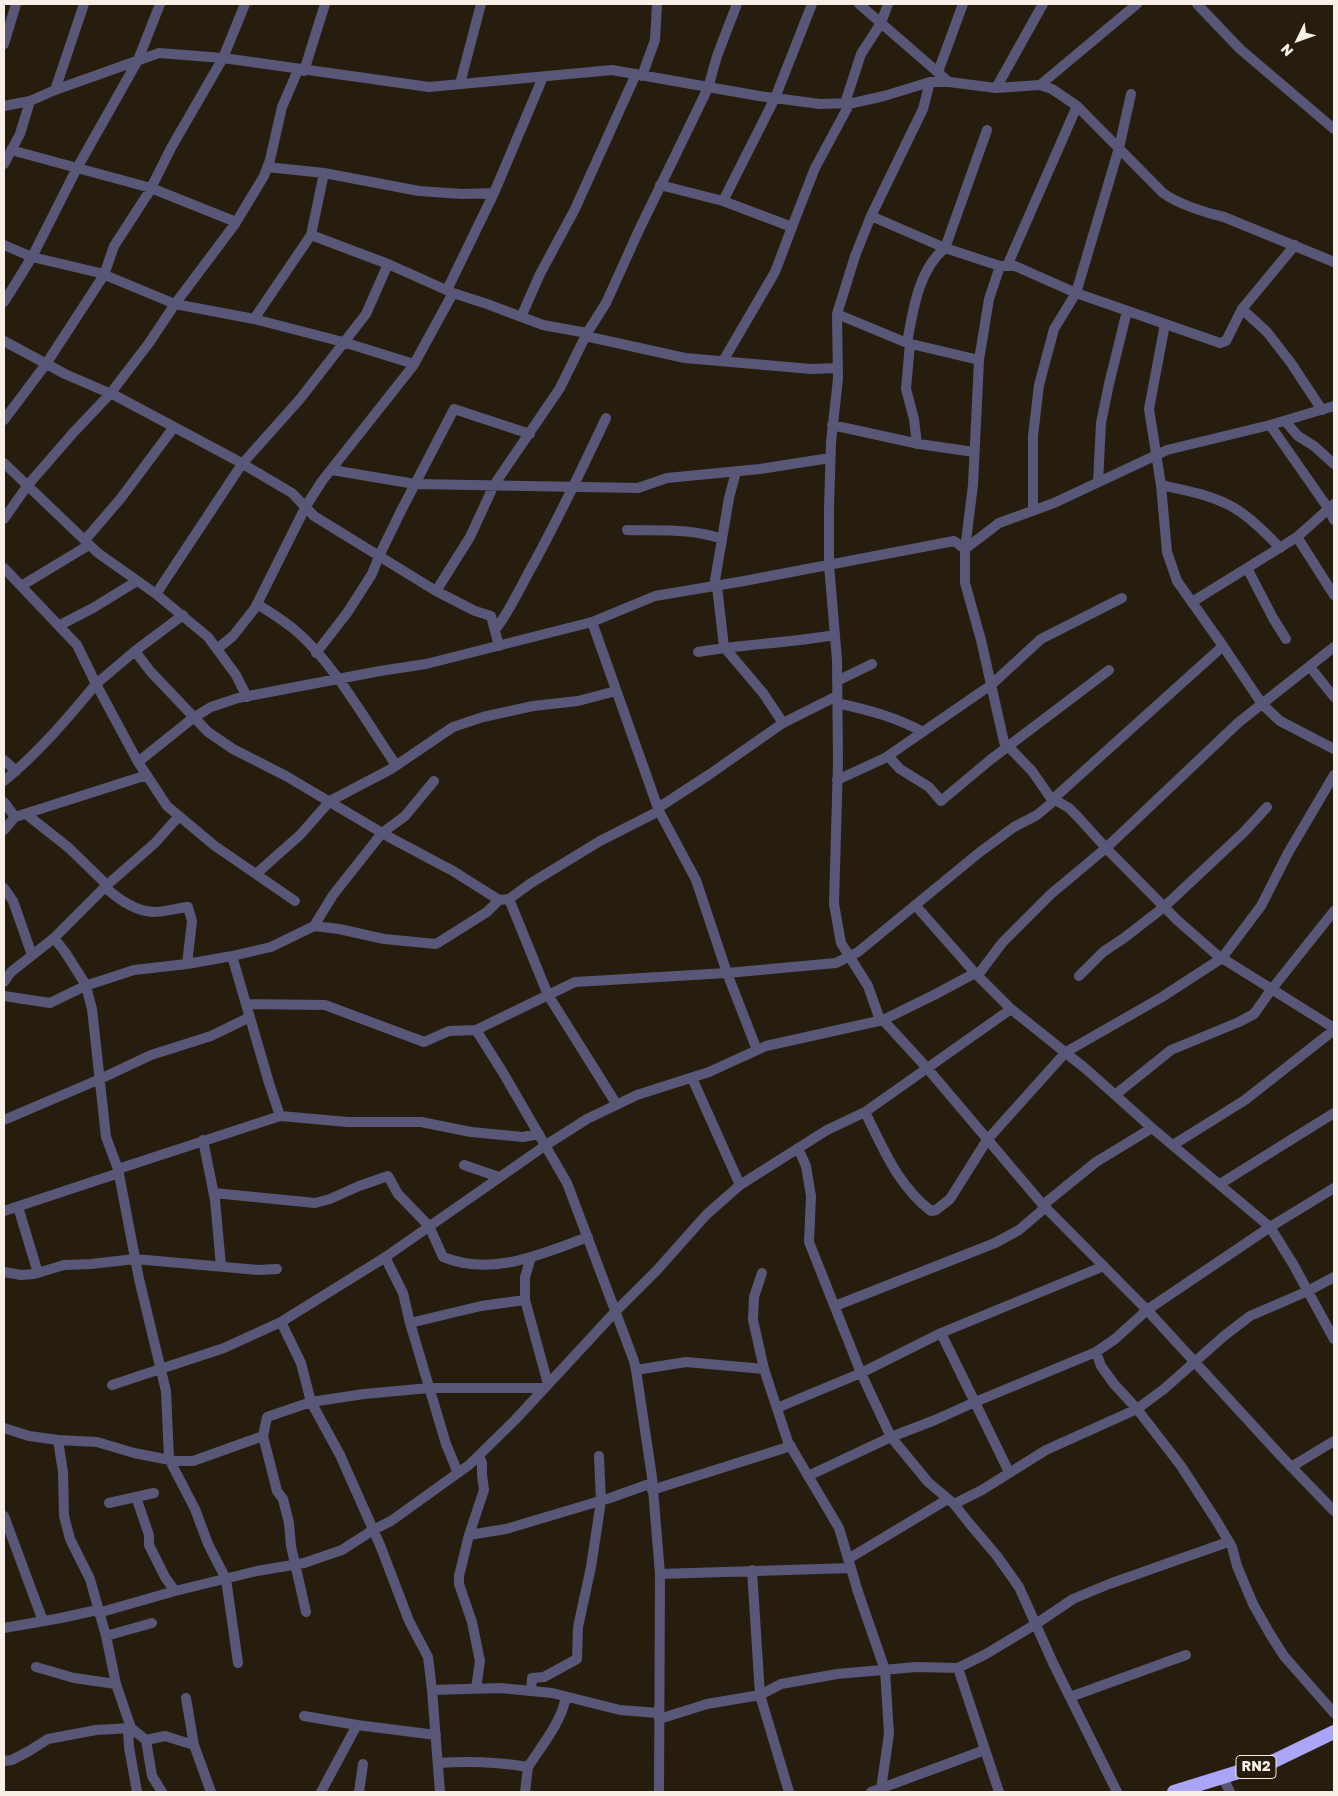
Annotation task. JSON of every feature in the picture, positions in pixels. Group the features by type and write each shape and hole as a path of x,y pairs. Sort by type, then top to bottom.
{"highway":[{"name":"RN2","path":"1174,1792 1274,1761 1334,1732"}],"street":[{"path":"4,44 16,4"},
{"path":"55,90 84,4"},
{"path":"4,302 32,257 77,168 138,60 160,4"},
{"path":"4,420 46,364 104,275 114,246 151,188 223,58 245,4"},
{"path":"4,519 27,486 110,394 236,222 264,176 282,107 301,70 325,4"},
{"path":"460,84 481,4"},
{"path":"521,317 540,274 575,209 655,40 657,4"},
{"path":"436,591 470,537 494,485 560,388 586,335 606,303 660,185 708,88 717,56 737,4"},
{"path":"724,201 775,98 812,4"},
{"path":"859,4 950,82"},
{"path":"723,361 775,272 816,168 847,103 861,54 881,23 888,4"},
{"path":"938,72 963,4"},
{"path":"996,88 1043,4"},
{"path":"1040,85 1137,4"},
{"path":"1197,4 1240,49 1334,129"},
{"path":"4,106 30,101 55,90 159,53 223,58 429,87 612,70 708,88 820,104 847,103 884,96 930,82 950,82 996,88 1040,85 1052,89 1077,106 1172,200 1224,217 1295,245 1333,263"},
{"path":"217,649 233,636 257,604 306,506 322,481 414,364 450,292 543,77"},
{"path":"930,82 922,109 871,216 855,256 836,314 838,379 830,458 829,564 837,682 834,904 841,943 868,986 882,1020 927,1068 1044,1206 1147,1310 1291,1467 1334,1511"},
{"path":"1032,510 1033,436 1039,385 1054,328 1076,293 1120,148 1130,94"},
{"path":"4,164 20,134 30,101"},
{"path":"1077,106 989,299 979,360 972,485 965,549 966,583 1004,742 1032,772 1054,800 1069,808 1164,907 1222,958 1334,1029 1275,1078 1245,1100 1173,1145"},
{"path":"917,444 914,419 906,389 909,343 915,302 926,273 945,248 987,130"},
{"path":"11,150 151,188 236,222"},
{"path":"267,167 324,173 419,191 462,194 494,192"},
{"path":"254,318 311,235 324,173"},
{"path":"660,185 724,201 792,226"},
{"path":"871,216 945,248 1004,266 1015,266 1076,293 1220,343 1226,341 1242,309 1295,245"},
{"path":"311,235 388,264 450,292 543,325 685,358 811,369 837,368"},
{"path":"4,245 32,257 104,275 176,304 254,318 343,342 414,364"},
{"path":"156,594 242,464 300,399 366,314 388,264"},
{"path":"1242,309 1266,332 1285,355 1322,410"},
{"path":"1098,482 1101,424 1108,384 1127,311"},
{"path":"836,314 909,343 979,360"},
{"path":"1165,324 1149,409 1161,485 1167,552 1176,581 1262,704 1280,721 1334,749"},
{"path":"4,341 46,364 174,427 292,493 314,516 436,591 475,612 491,616 499,646"},
{"path":"965,549 998,523 1098,482 1167,450 1270,425 1334,406"},
{"path":"316,653 347,613 372,574 379,556 454,409 530,434"},
{"path":"495,630 508,612 574,487 606,418"},
{"path":"1285,421 1298,436 1314,446 1334,464"},
{"path":"832,425 917,444 974,452"},
{"path":"1270,425 1331,506 1334,520"},
{"path":"21,586 87,542 174,427"},
{"path":"332,470 415,484 638,488 667,478 736,472 830,458"},
{"path":"4,464 98,553 156,594 208,637 236,674 247,696"},
{"path":"736,472 729,498 715,586 724,647 763,693 782,722"},
{"path":"1161,485 1196,492 1230,505 1264,530 1280,548"},
{"path":"1192,602 1297,537 1331,506"},
{"path":"627,530 709,534 722,539"},
{"path":"1297,537 1334,595"},
{"path":"138,762 193,718 211,707 247,696 426,664 592,622 654,596 954,541 965,549"},
{"path":"4,568 78,645 96,684 138,762 167,806 215,846 295,901"},
{"path":"1247,568 1286,639"},
{"path":"60,625 93,608 137,581"},
{"path":"837,780 888,756 991,685 1041,639 1122,598"},
{"path":"257,604 296,631 316,653 339,680 396,765"},
{"path":"4,781 57,732 96,684 135,651 183,615"},
{"path":"592,622 658,810 696,880 727,973 757,1050"},
{"path":"698,652 724,647 799,641 835,635"},
{"path":"246,1004 325,1005 424,1042 450,1031 476,1030 575,982 727,973 836,963 858,952 980,852 1014,827 1037,815 1223,646"},
{"path":"112,1385 224,1348 281,1322 385,1257 546,1145 587,1119 637,1095 709,1072 757,1050 797,1038 882,1020 977,974 1002,943 1051,894 1106,848 1239,722 1334,647"},
{"path":"135,651 150,671 208,732 233,749 286,776 382,833 453,871 499,900 510,899 531,882 600,841 658,810 782,722 837,700 905,722 923,732"},
{"path":"837,682 872,664"},
{"path":"1310,667 1334,697"},
{"path":"888,756 900,769 929,787 941,801 1008,746 1109,670"},
{"path":"256,874 300,835 330,801 396,765 452,727 491,715 534,706 578,701 616,690"},
{"path":"4,760 16,771"},
{"path":"4,830 14,817 147,775"},
{"path":"865,1112 892,1166 911,1194 931,1211 936,1210 950,1199 987,1140 1066,1052 1162,997 1222,958 1261,906 1288,852 1334,775"},
{"path":"4,996 50,1003 85,986 134,970 187,964 271,947 314,926 333,895 382,833 405,816 434,781"},
{"path":"4,802 14,817"},
{"path":"1079,976 1103,952 1164,907 1244,832 1266,806"},
{"path":"26,814 68,848 115,897 135,907 153,912 188,907 192,921 187,964"},
{"path":"4,982 11,972 54,938 106,886 155,843 179,816"},
{"path":"4,888 12,901 32,955"},
{"path":"510,899 548,995 617,1105"},
{"path":"314,926 339,929 384,939 436,944 487,912 499,900"},
{"path":"916,906 1011,1009 1066,1052 1152,1128 1270,1227 1334,1339"},
{"path":"1115,1095 1171,1050 1254,1014 1334,911"},
{"path":"54,938 65,952 85,986 92,1009 106,1137 118,1171 135,1259 166,1391 169,1459 195,1509 208,1544 226,1579 238,1662"},
{"path":"232,956 280,1116"},
{"path":"4,1628 98,1611 257,1571 304,1564 342,1550 391,1521 458,1473 478,1456 658,1269 706,1215 740,1185 827,1130 865,1112 1011,1009"},
{"path":"4,1120 151,1055 211,1036 250,1017"},
{"path":"476,1030 567,1182 634,1361 652,1486 660,1574 659,1792"},
{"path":"692,1078 740,1185"},
{"path":"1220,1184 1334,1113"},
{"path":"4,1211 203,1140 280,1116 348,1122 421,1122 471,1132 523,1137 539,1134"},
{"path":"835,1306 995,1242 1020,1230 1044,1206 1096,1162 1152,1128"},
{"path":"203,1140 214,1194 221,1266"},
{"path":"798,1148 806,1166 811,1196 809,1242 860,1373 891,1437 928,1482 951,1501 997,1556 1018,1587 1117,1792"},
{"path":"464,1165 499,1177"},
{"path":"214,1194 315,1203 388,1176 398,1194 429,1226 443,1257 460,1264 480,1266 501,1264 531,1257 588,1238"},
{"path":"808,1476 891,1437 1096,1352 1115,1339 1147,1310 1270,1227 1334,1188"},
{"path":"18,1207 38,1273"},
{"path":"385,1257 403,1293 446,1444 458,1473"},
{"path":"531,1257 526,1277 525,1300 546,1386"},
{"path":"4,1272 21,1275 38,1273 64,1265 135,1259 258,1270 277,1269"},
{"path":"776,1408 860,1373 941,1332 1104,1266"},
{"path":"762,1273 754,1297 752,1320 776,1408 791,1446 839,1528 885,1670 889,1734 876,1790"},
{"path":"660,1574 850,1564 951,1501 982,1490 1046,1450 1136,1409 1164,1389 1250,1316 1308,1291 1334,1277"},
{"path":"410,1323 481,1306 525,1300"},
{"path":"281,1322 300,1363 311,1402 340,1455 373,1530 409,1621 428,1657 440,1792"},
{"path":"941,1332 1009,1472"},
{"path":"1096,1352 1102,1366 1114,1384 1181,1466 1212,1512 1228,1542 1253,1604 1284,1656 1334,1713"},
{"path":"636,1370 686,1362 764,1369"},
{"path":"306,1612 291,1546 290,1523 283,1499 277,1491 263,1436 267,1417 311,1402 429,1388 546,1386"},
{"path":"4,1428 29,1436 97,1442 134,1453 193,1461 263,1436"},
{"path":"58,1440 63,1472 64,1516 70,1539 90,1579 106,1636 116,1684 130,1729 129,1747 136,1787 152,1776"},
{"path":"1291,1467 1334,1441"},
{"path":"469,1535 506,1529 791,1446"},
{"path":"476,1688 480,1661 472,1622 459,1584 469,1535 484,1490 482,1463 478,1456"},
{"path":"530,1691 532,1678 544,1676 577,1659 578,1627 591,1567 601,1501 599,1456"},
{"path":"109,1503 154,1493"},
{"path":"136,1497 149,1535 149,1544 165,1577 175,1591"},
{"path":"4,1516 43,1621"},
{"path":"432,1690 500,1688 530,1691 566,1697 620,1710 659,1716 707,1704 760,1695 781,1684 837,1674 916,1667 958,1668 1036,1624 1073,1599 1109,1584 1228,1542"},
{"path":"752,1570 760,1695 789,1792"},
{"path":"106,1636 152,1623"},
{"path":"1070,1697 1186,1655"},
{"path":"36,1667 74,1678 116,1684"},
{"path":"958,1668 999,1792"},
{"path":"525,1792 528,1767 555,1726 564,1708 566,1697"},
{"path":"186,1698 194,1745 211,1792"},
{"path":"304,1716 436,1735"},
{"path":"320,1792 357,1725"},
{"path":"4,1761 12,1760 48,1739 96,1730 130,1729 146,1740 152,1776 162,1792"},
{"path":"146,1740 165,1736 194,1745"},
{"path":"876,1790 985,1750"},
{"path":"438,1763 469,1761 506,1763 528,1767"},
{"path":"359,1792 363,1764"},
{"path":"1223,1778 1230,1792"}]}
